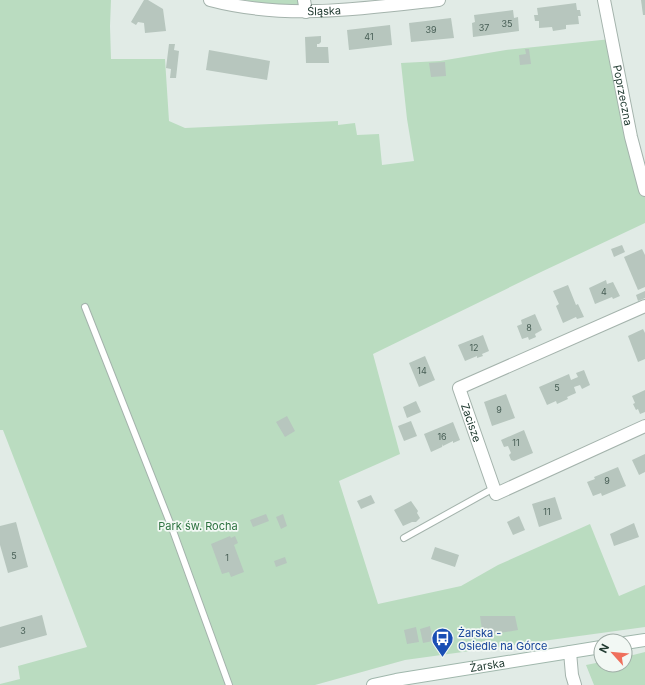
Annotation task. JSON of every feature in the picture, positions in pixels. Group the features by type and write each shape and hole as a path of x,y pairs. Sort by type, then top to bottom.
{"street":[{"name":"Śląska","path":"210,0 255,9 306,12 369,8 434,0"},
{"path":"304,0 306,12"},
{"name":"Poprzeczna","path":"604,0 631,137 645,190"},
{"name":"Zacisze","path":"494,488 459,388 645,306"},
{"path":"494,488 496,494 645,426"},
{"path":"633,642 645,640"},
{"name":"Żarska","path":"373,685 396,683 593,648"},
{"path":"570,652 572,675 575,685"}],"lane":[{"path":"85,307 172,528 230,685"},
{"path":"404,538 494,488"}],"green space":[{"name":"Park św. Rocha","path":"0,0 111,0 111,59 165,59 169,121 185,128 338,121 338,125 355,123 357,135 379,134 382,165 414,161 407,119 401,63 440,61 506,50 611,39 645,189 645,223 373,354 400,454 339,481 378,604 461,586 498,565 590,524 619,596 645,585 645,627 405,660 315,685 0,685 20,679 18,666 87,647 3,430 0,430"},
{"path":"242,0 298,0 300,6 276,5"},
{"path":"645,652 645,685 594,685 586,665 593,664 593,673 633,673 633,655"}],"building":[{"path":"144,0 148,0 163,9 166,31 145,33 144,23 138,22 136,25 131,22"},
{"path":"641,0 645,0 645,15 643,15"},
{"path":"576,3 577,10 580,10 581,16 578,16 579,24 566,25 566,29 553,31 552,27 539,28 539,21 535,21 534,15 538,15 537,8"},
{"path":"513,10 514,18 518,17 519,31 473,37 472,23 475,22 474,15"},
{"path":"451,18 454,38 411,42 409,23"},
{"path":"390,25 392,45 349,50 347,30"},
{"path":"321,36 321,42 317,44 317,47 328,47 329,63 306,63 305,37"},
{"path":"169,44 175,44 174,50 179,51 176,78 170,78 171,69 166,68"},
{"path":"525,49 529,49 531,64 520,65 519,55 526,54"},
{"path":"209,50 270,61 267,80 206,70"},
{"path":"445,62 446,76 431,77 429,63"},
{"path":"622,245 625,252 614,257 611,249"},
{"path":"642,249 645,255 645,287 638,290 624,257"},
{"path":"606,280 607,284 613,282 620,296 613,299 612,297 595,304 589,288"},
{"path":"568,285 576,305 578,304 584,317 577,319 576,317 563,323 556,306 559,304 553,291"},
{"path":"645,291 645,298 638,301 636,295"},
{"path":"535,314 542,330 535,334 536,337 529,340 528,337 522,339 517,326 522,324 521,320"},
{"path":"643,329 645,333 645,359 638,362 628,336"},
{"path":"483,335 489,351 482,354 483,356 477,358 477,356 465,361 458,345"},
{"path":"425,356 435,380 419,387 409,363"},
{"path":"584,370 590,385 582,389 580,385 574,387 576,393 567,397 568,399 557,404 556,401 547,405 539,387 569,374 571,380 578,377 576,373"},
{"path":"645,390 645,412 640,414 638,409 636,410 633,404 635,403 632,396"},
{"path":"506,394 515,418 492,426 484,402"},
{"path":"416,401 421,412 407,418 403,407"},
{"path":"287,416 295,431 285,437 276,422"},
{"path":"411,421 417,436 404,441 398,426"},
{"path":"453,422 460,440 453,443 453,441 443,446 443,444 442,447 431,452 424,434"},
{"path":"524,430 533,453 514,461 511,460 509,455 511,453 508,446 504,447 501,440"},
{"path":"645,454 645,472 639,475 632,460"},
{"path":"618,467 626,486 602,496 601,493 593,496 587,482 595,479 594,477"},
{"path":"371,495 375,503 361,509 357,501"},
{"path":"555,497 562,519 539,527 532,504"},
{"path":"411,501 418,511 417,513 420,518 416,522 403,526 394,510"},
{"path":"266,514 269,521 253,527 250,520"},
{"path":"283,514 287,526 281,529 276,517"},
{"path":"519,516 525,530 513,535 507,522"},
{"path":"16,522 28,567 8,573 0,545 0,526"},
{"path":"634,523 639,537 614,546 610,534"},
{"path":"230,536 231,538 235,536 238,543 234,545 244,572 231,577 229,572 222,574 211,544"},
{"path":"435,547 459,555 455,567 431,559"},
{"path":"285,557 287,563 276,567 274,561"},
{"path":"42,615 47,635 0,648 0,627"},
{"path":"480,616 515,616 518,630 483,636"},
{"path":"430,626 433,641 423,643 420,629"},
{"path":"416,627 419,642 407,644 404,630"}],"place":[{"name":"Żarska - Osiedle na Górce","path":"442,658"}]}
